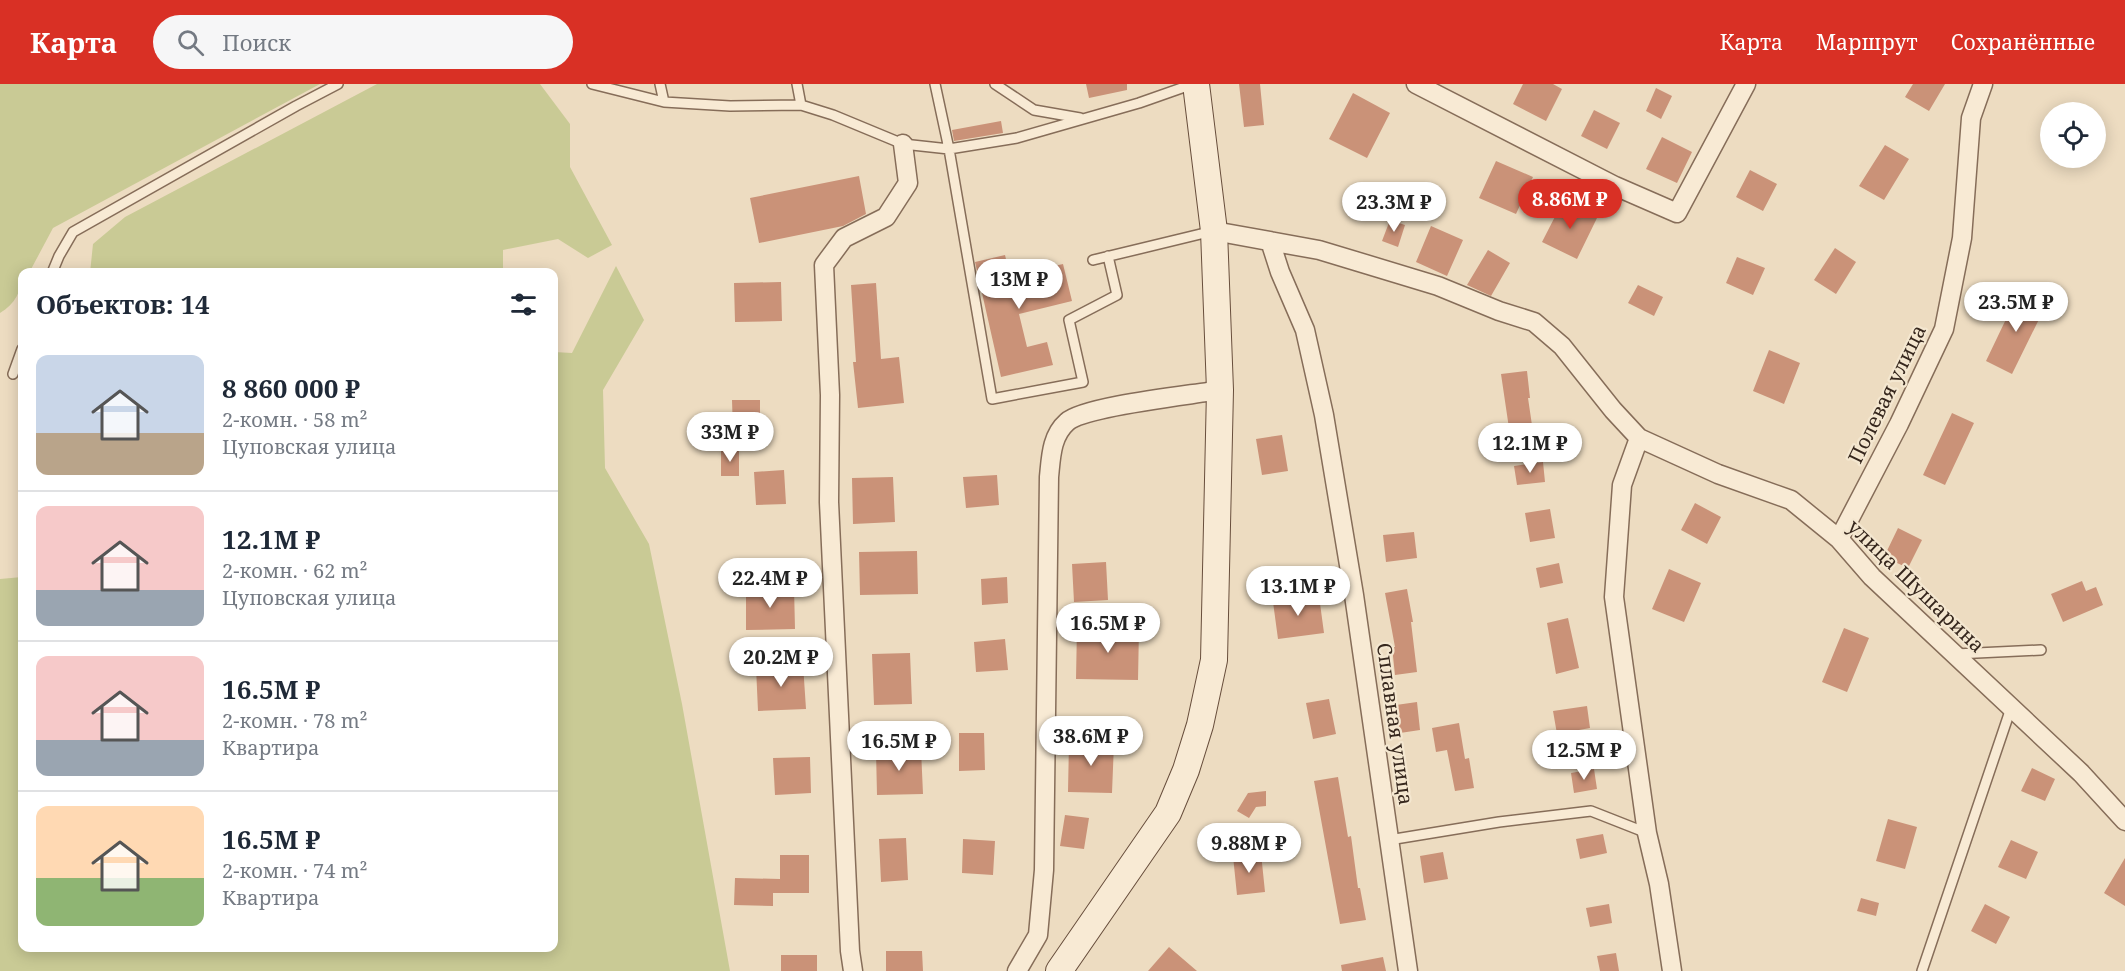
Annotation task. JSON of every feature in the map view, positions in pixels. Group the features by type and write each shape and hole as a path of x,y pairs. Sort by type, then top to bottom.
{"main road":[{"path":"1059,971 1167,813 1186,770 1200,725 1214,660 1220,390 1214,231 1194,84"}],"street":[{"path":"1416,84 1615,186 1677,213 1746,84"},
{"name":"Полевая улица","path":"1839,539 1894,434 1944,329 1962,238 1971,118 1983,84"},
{"path":"853,971 850,951 829,502 830,395 824,265 844,238 886,217 908,183 903,144"},
{"path":"1214,231 1319,250 1438,286 1499,311 1534,322 1562,346 1638,438 1622,485 1614,597 1647,833 1659,884 1672,971"},
{"name":"Сплавная улица","path":"1270,242 1305,330 1324,415 1354,595 1408,971"},
{"path":"1017,971 1038,935 1044,870 1048,477 1053,442 1067,421 1100,409 1220,390"},
{"name":"улица Шушарина","path":"1638,438 1718,474 1791,501 1839,539 1872,578 2081,773 2125,821"}],"lane":[{"path":"54,268 73,232 285,111 338,84"},
{"path":"592,84 664,102 730,106 801,105 903,144 949,149 1017,138 1138,103 1194,84"},
{"path":"660,84 664,102"},
{"path":"797,84 801,105"},
{"path":"935,84 949,149 992,399 1083,382 1069,320 1116,295 1108,256"},
{"path":"995,84 1034,110 1084,119"},
{"path":"1093,260 1214,231"},
{"path":"13,374 18,360"},
{"path":"1953,654 2041,650"},
{"path":"1922,971 2011,708"},
{"path":"1389,840 1499,822 1592,811 1647,833"}],"green space":[{"path":"0,84 320,84 53,228 32,268 18,268 17,296 0,313"},
{"path":"377,84 540,84 570,124 570,167 612,245 588,258 558,239 503,250 503,268 91,268 93,244 125,217"},
{"path":"616,266 644,320 603,390 605,468 649,544 682,704 730,971 0,971 0,579 18,577 18,952 558,952 558,352 572,353"}],"building":[{"path":"1086,84 1127,84 1127,90 1089,98"},
{"path":"1239,84 1260,84 1264,125 1244,127"},
{"path":"1523,84 1553,84 1562,89 1546,121 1513,104"},
{"path":"1913,84 1945,84 1929,111 1905,97"},
{"path":"1656,88 1672,96 1661,119 1646,111"},
{"path":"1353,93 1390,113 1367,158 1329,139"},
{"path":"1594,110 1620,123 1607,149 1581,136"},
{"path":"1001,121 1003,133 954,141 952,130"},
{"path":"1662,137 1692,152 1677,183 1646,169"},
{"path":"1885,145 1909,159 1884,200 1859,186"},
{"path":"1496,161 1533,177 1516,214 1479,198"},
{"path":"1750,170 1777,184 1763,211 1736,197"},
{"path":"859,176 866,214 843,226 759,243 750,198"},
{"path":"1563,201 1597,218 1577,259 1542,242"},
{"path":"1390,220 1405,225 1398,247 1382,241"},
{"path":"1431,226 1463,240 1447,276 1416,262"},
{"path":"1835,248 1856,262 1836,294 1814,280"},
{"path":"1488,250 1510,263 1491,296 1467,285"},
{"path":"1005,255 1010,276 1063,264 1072,301 1019,314 1027,347 1047,342 1053,365 1001,377 975,262"},
{"path":"1737,257 1765,268 1753,295 1726,283"},
{"path":"781,282 782,321 735,322 734,283"},
{"path":"876,283 881,359 899,357 904,403 858,408 853,362 856,362 851,285"},
{"path":"1638,285 1663,297 1654,316 1628,303"},
{"path":"2019,292 2046,305 2012,374 1986,361"},
{"path":"1769,350 1800,363 1784,404 1753,391"},
{"path":"1527,371 1533,432 1510,435 1501,374"},
{"path":"732,400 760,400 760,431 733,431"},
{"path":"1952,413 1974,423 1945,485 1923,475"},
{"path":"1282,435 1288,471 1262,475 1256,439"},
{"path":"721,450 739,450 739,476 721,476"},
{"path":"1543,462 1545,482 1517,485 1514,466"},
{"path":"784,470 786,504 756,505 754,472"},
{"path":"997,475 999,505 966,508 963,477"},
{"path":"893,477 895,522 853,524 852,478"},
{"path":"1695,503 1721,517 1707,544 1681,530"},
{"path":"1550,509 1555,538 1530,542 1525,513"},
{"path":"1898,528 1922,540 1908,568 1884,557"},
{"path":"1414,532 1417,558 1386,562 1383,535"},
{"path":"917,551 918,594 860,595 859,552"},
{"path":"1106,562 1108,600 1074,602 1072,564"},
{"path":"1559,563 1563,583 1540,588 1536,568"},
{"path":"1669,569 1701,583 1684,622 1652,609"},
{"path":"1007,577 1008,603 982,605 981,579"},
{"path":"2082,581 2086,591 2096,587 2103,605 2063,622 2051,594"},
{"path":"794,587 795,629 746,630 746,588"},
{"path":"1407,589 1413,622 1411,622 1417,672 1395,675 1392,647 1395,647 1385,593"},
{"path":"1319,596 1324,633 1278,639 1273,602"},
{"path":"1568,618 1579,668 1556,674 1547,623"},
{"path":"1077,627 1139,628 1138,680 1076,679"},
{"path":"1844,628 1869,638 1847,692 1822,682"},
{"path":"1005,639 1008,670 976,672 974,642"},
{"path":"910,653 912,704 874,705 872,654"},
{"path":"803,664 806,709 758,711 756,667"},
{"path":"1329,699 1336,734 1313,739 1306,703"},
{"path":"1417,702 1420,730 1400,733 1396,705"},
{"path":"1587,706 1590,728 1557,734 1553,711"},
{"path":"1459,723 1465,759 1469,758 1474,788 1455,791 1447,750 1436,752 1432,728"},
{"path":"959,733 984,733 985,770 959,771"},
{"path":"1069,742 1114,743 1112,793 1068,792"},
{"path":"921,749 923,794 877,795 876,751"},
{"path":"810,757 811,793 775,795 773,758"},
{"path":"2032,768 2055,779 2045,801 2021,791"},
{"path":"1594,769 1597,789 1574,793 1571,773"},
{"path":"1338,777 1366,920 1340,924 1314,781"},
{"path":"1266,791 1266,806 1256,807 1249,818 1237,811 1248,793"},
{"path":"1065,815 1089,818 1084,849 1060,846"},
{"path":"1888,819 1917,827 1905,869 1876,861"},
{"path":"1603,834 1607,853 1580,859 1576,839"},
{"path":"906,838 908,880 881,882 879,839"},
{"path":"963,839 995,841 993,875 962,873"},
{"path":"2011,840 2038,852 2026,879 1998,867"},
{"path":"1443,852 1448,879 1424,883 1420,856"},
{"path":"1261,853 1265,892 1237,895 1233,856"},
{"path":"780,855 809,855 809,893 773,893 773,906 734,905 735,878 780,879"},
{"path":"2125,858 2125,906 2104,893"},
{"path":"1861,898 1879,903 1876,916 1857,911"},
{"path":"1609,904 1612,923 1590,927 1586,908"},
{"path":"1985,904 2010,917 1996,944 1971,931"},
{"path":"1169,947 1197,971 1148,971"},
{"path":"886,951 922,951 923,971 886,971"},
{"path":"1616,953 1619,971 1600,971 1597,956"},
{"path":"781,955 817,955 817,971 781,971"},
{"path":"1383,957 1386,971 1342,971 1341,965"}]}
